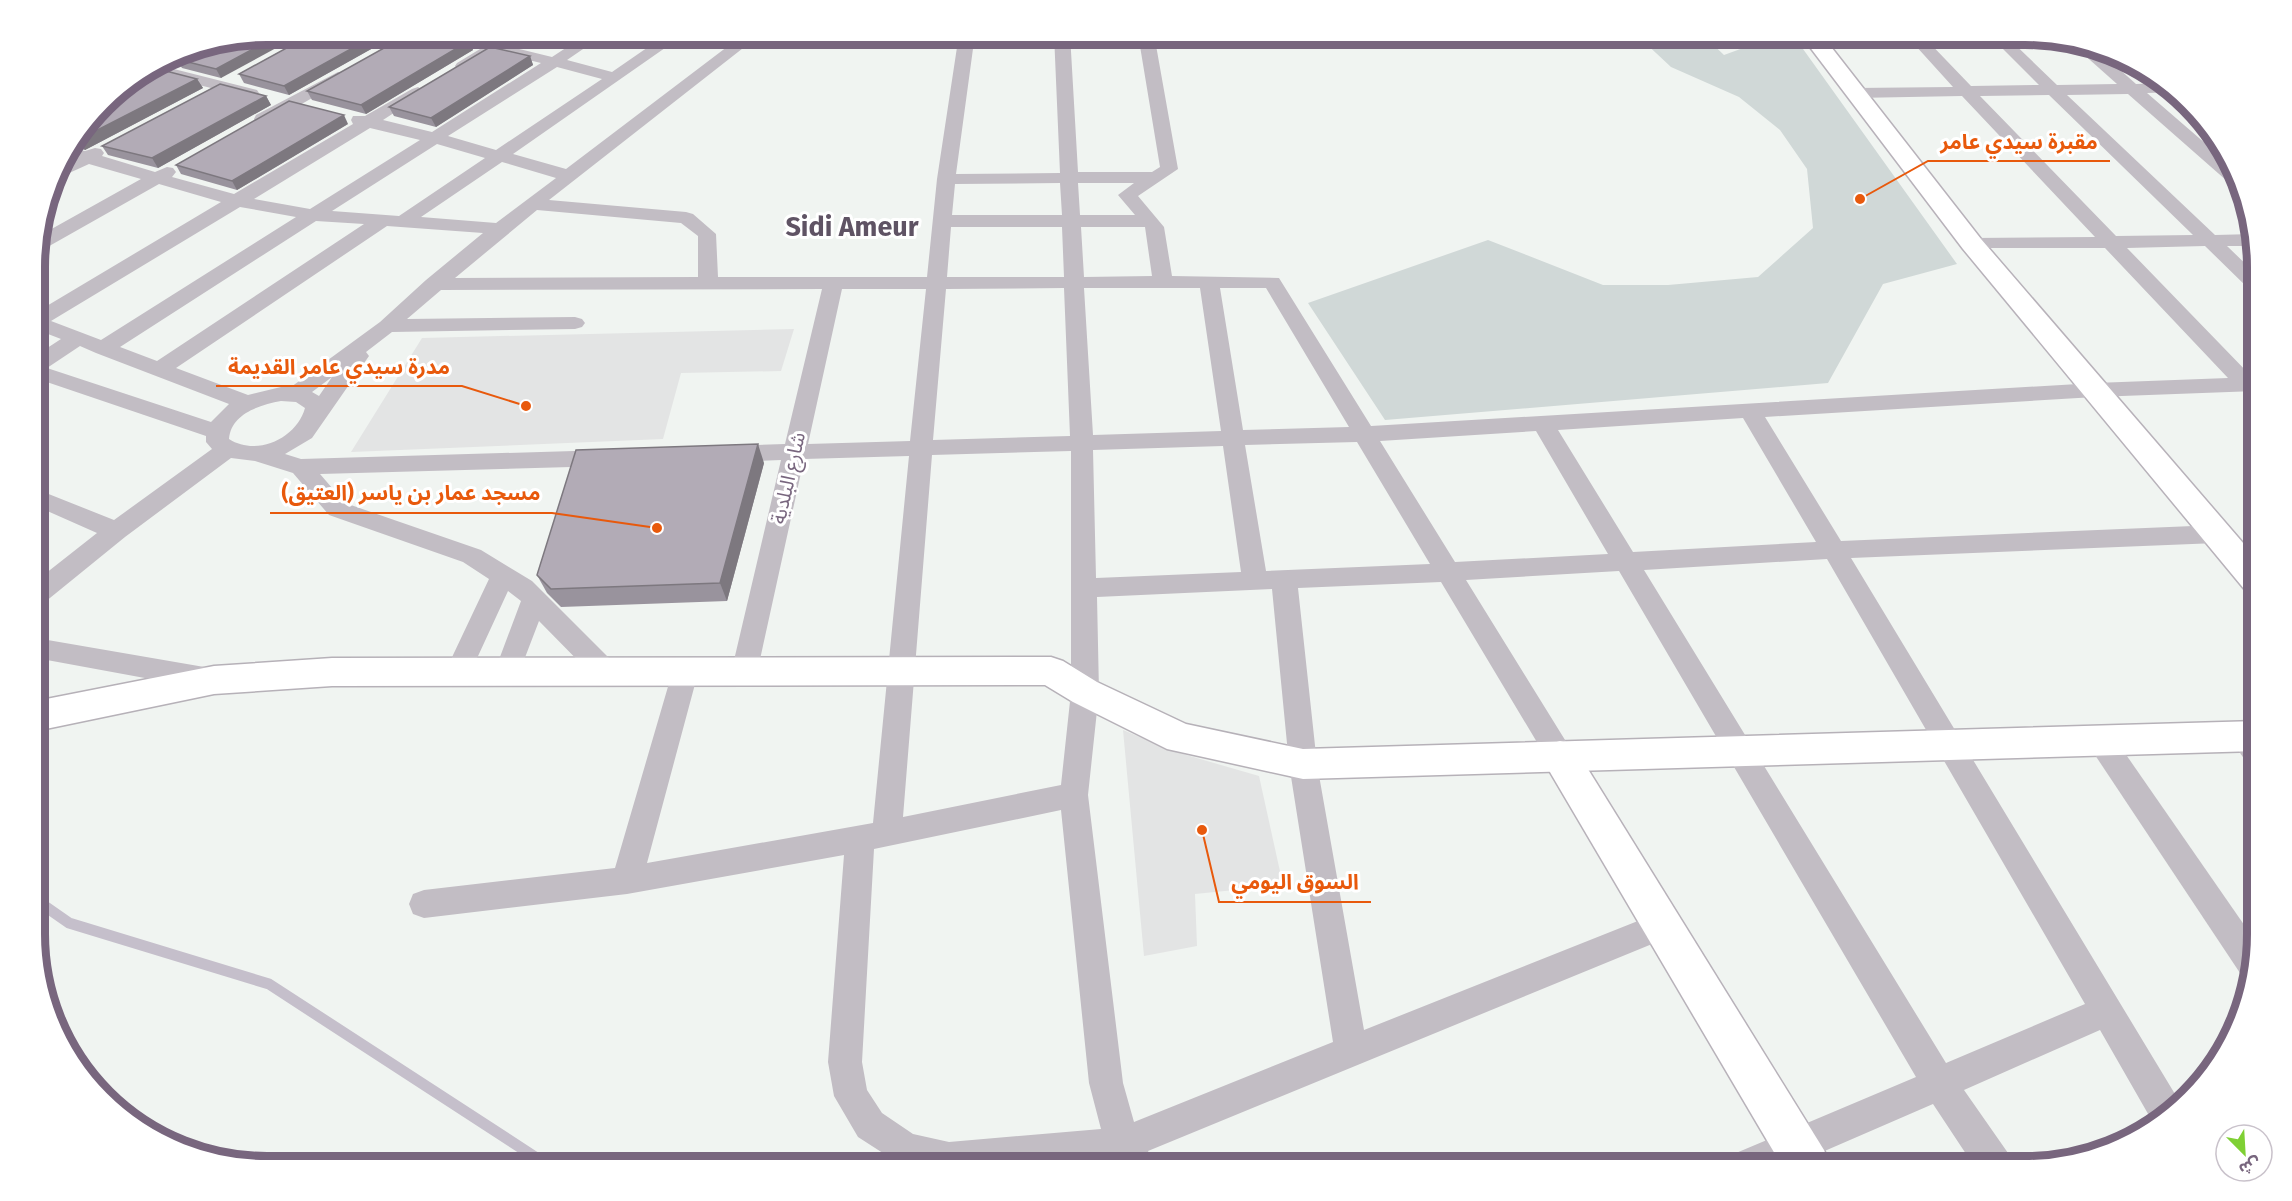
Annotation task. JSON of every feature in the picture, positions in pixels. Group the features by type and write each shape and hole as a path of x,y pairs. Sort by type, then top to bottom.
{"main road":[{"path":"1818,45 1972,244 2247,570"},
{"path":"45,714 214,680 332,672 1051,671 1085,692 1180,738 1303,764 2101,741 2247,743"},
{"path":"1560,756 1802,1156"}],"street":[{"path":"484,45 615,76"},
{"path":"45,316 497,45"},
{"path":"103,348 580,45"},
{"path":"159,369 500,155 662,45"},
{"path":"296,394 378,333 434,284 533,204 740,45"},
{"path":"931,1156 906,1150 870,1125 850,1096 845,1062 873,836 900,672 946,179 966,45"},
{"path":"1062,45 1082,443 1085,692 1074,795 1106,1083 1130,1155"},
{"path":"1148,45 1169,169 1127,195 1155,227 1163,282"},
{"path":"1922,45 2110,242 2247,380"},
{"path":"2006,45 2247,276"},
{"path":"2096,57 2224,169"},
{"path":"251,126 353,69"},
{"path":"158,74 223,86 314,109"},
{"path":"202,97 242,76"},
{"path":"1855,93 2157,89"},
{"path":"346,117 500,155 570,176"},
{"path":"69,167 108,147"},
{"path":"76,154 237,201 313,215 500,230"},
{"path":"47,240 180,165"},
{"path":"946,179 1156,177"},
{"path":"533,204 686,218 707,234 708,284"},
{"path":"942,221 1150,220"},
{"path":"1972,244 2245,240"},
{"path":"1209,282 1232,438 1269,580 1303,764 1351,1052"},
{"path":"434,284 1272,282 1560,756"},
{"name":"شارع البلدية","path":"744,673 832,283"},
{"path":"378,333 575,323"},
{"path":"45,326 248,403"},
{"path":"45,375 221,441 239,454 255,453 295,440 312,423 378,333"},
{"path":"45,359 78,338"},
{"path":"701,455 1365,434 2095,390 2247,384"},
{"path":"45,588 116,531 221,441 222,422 233,411 248,403 264,397 296,394 310,398 317,406 301,467"},
{"path":"1750,411 1951,745 2163,1107"},
{"path":"1543,424 1939,1083 1988,1156"},
{"path":"255,453 301,467 631,457"},
{"path":"301,467 338,509 472,556 524,588 607,673"},
{"path":"45,501 116,531"},
{"path":"1083,588 1449,572 1834,550 2217,534"},
{"path":"458,672 502,575"},
{"path":"507,673 534,600"},
{"path":"45,650 214,680"},
{"path":"627,880 685,673"},
{"path":"2101,741 2246,955"},
{"path":"424,904 627,880 873,836 1074,795"},
{"path":"1066,1156 1130,1155 1351,1052 1663,925"},
{"path":"1802,1156 1939,1083 2107,1011"}],"shaded area":[{"path":"1647,45 1714,45 1724,55 1751,45 1800,45 1957,264 1883,284 1828,383 1385,420 1308,303 1488,240 1603,285 1668,285 1758,277 1813,228 1807,169 1780,130 1739,97 1671,67"},
{"path":"794,329 781,371 681,373 663,439 351,452 422,338"},
{"path":"1123,730 1176,752 1259,776 1283,885 1195,894 1197,946 1144,956"}],"building":[{"path":"261,45 216,69 184,61 224,49"},
{"path":"292,45 358,45 284,86 239,74"},
{"path":"389,45 462,45 361,105 307,91"},
{"path":"490,47 530,56 431,118 389,107"},
{"path":"164,71 197,79 89,134 121,100 144,82"},
{"path":"220,84 266,96 152,158 102,146"},
{"path":"289,101 344,115 232,181 176,165"},
{"path":"758,444 720,583 551,589 537,575 576,450"}],"waterway":[{"path":"45,906 69,923 269,984 534,1156"}],"place":[{"name":"مقبرة سيدي عامر","path":"1860,199"},
{"name":"مدرة سيدي عامر القديمة","path":"526,406"},
{"name":"مسجد عمار بن ياسر (العتيق)","path":"657,528"},
{"name":"السوق اليومي","path":"1202,830"}],"district":[{"name":"Sidi Ameur","path":"852,227"}]}
